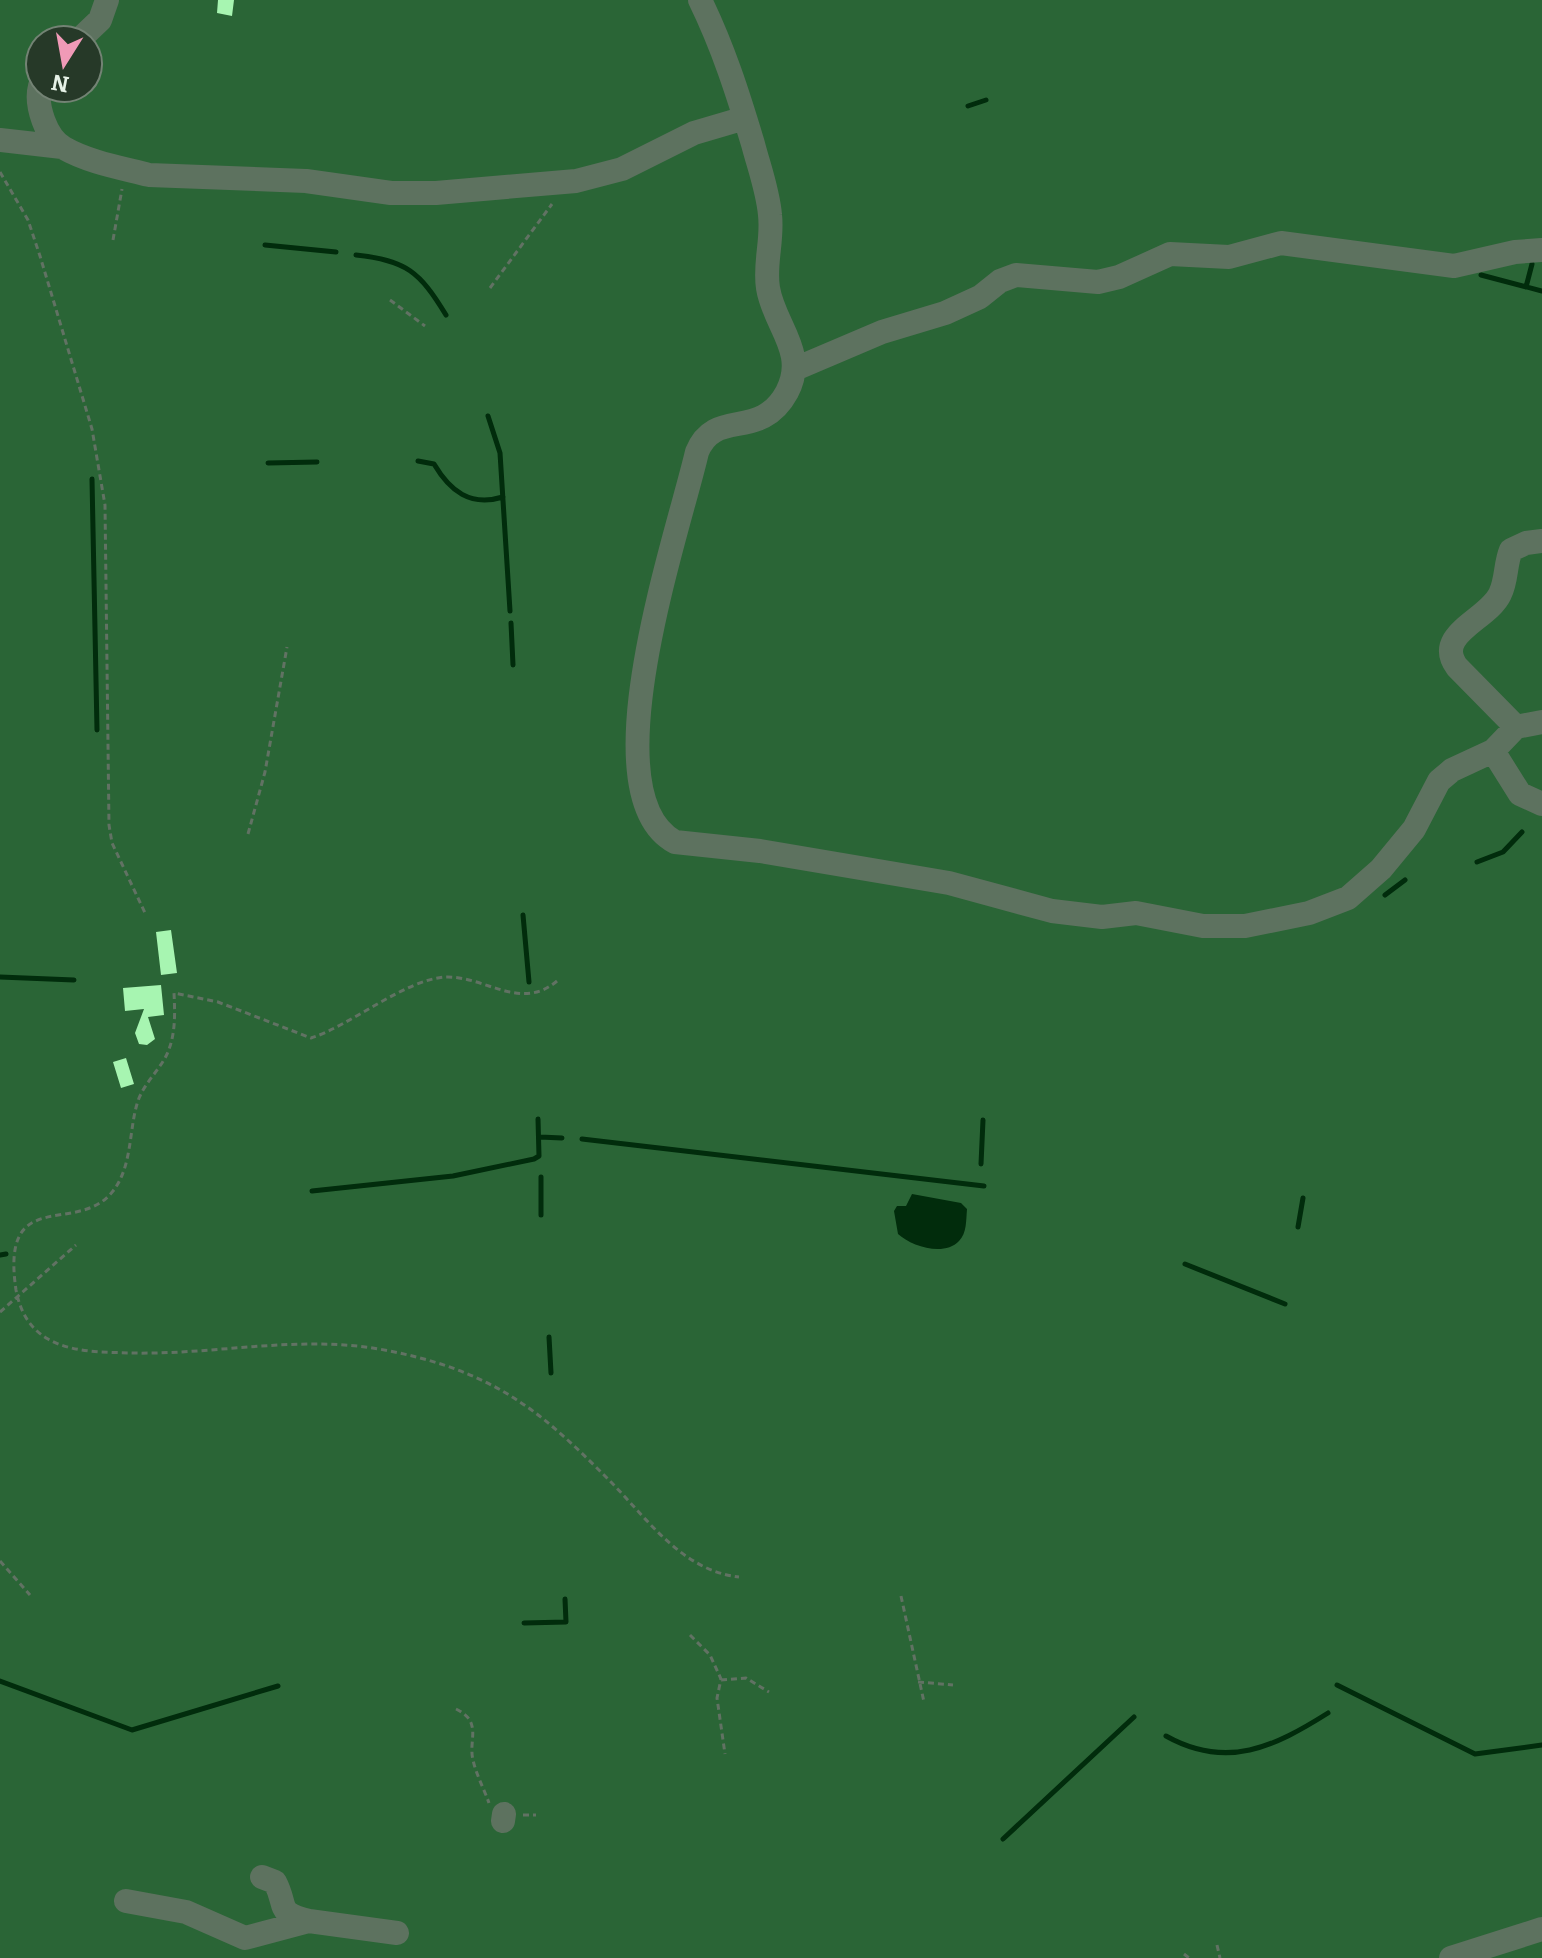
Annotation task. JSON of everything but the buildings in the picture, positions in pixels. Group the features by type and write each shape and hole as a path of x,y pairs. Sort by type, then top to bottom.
{"lane":[{"path":"96,24 107,0"},
{"path":"700,0 734,78 770,214 767,284 770,299 793,350 795,369 788,389 769,414 761,420 715,429 702,440 697,452 653,628 638,704 639,775 654,826 664,837 675,842 760,851 949,883 1052,911 1102,917 1156,915 1222,928 1245,926 1309,913 1348,898 1381,869 1414,829 1439,781 1452,770 1493,751 1516,727 1542,722"},
{"path":"40,104 40,110 62,147"},
{"path":"0,140 62,147 149,175 306,181 391,193 436,193 600,177 684,137 745,118"},
{"path":"795,369 882,332 945,313 980,297 1000,281 1016,275 1098,282 1119,277 1170,254 1229,257 1281,243 1454,266 1515,252 1542,250"},
{"path":"1516,727 1457,667 1450,657 1450,648 1461,630 1485,613 1499,596 1511,550 1542,541"},
{"path":"1493,751 1520,794 1542,804"},
{"path":"262,1877 275,1882 281,1906 287,1914 309,1921 397,1933"},
{"path":"126,1901 186,1912 245,1938 309,1921"},
{"path":"1451,1958 1542,1929"}],"path":[{"path":"0,172 28,220 100,461 105,505 109,825 117,855 146,915"},
{"path":"113,240 122,185"},
{"path":"490,288 561,196"},
{"path":"390,300 425,326"},
{"path":"248,834 265,772 287,647"},
{"path":"557,981 547,990 523,995 471,980 443,977 311,1038 218,1002 174,993 173,1036 166,1057 137,1103 127,1156 115,1189 94,1204 47,1217 21,1230 15,1240 18,1298 34,1329 50,1340 85,1350 169,1354 318,1343 376,1349 456,1368 522,1403 591,1462 680,1553 718,1574 739,1577"},
{"path":"0,1312 76,1245"},
{"path":"0,1561 30,1595"},
{"path":"901,1596 924,1702"},
{"path":"690,1635 710,1655 721,1680 717,1698 725,1754"},
{"path":"721,1680 746,1678 769,1692"},
{"path":"918,1682 953,1685"},
{"path":"456,1709 465,1713 475,1734 473,1763 491,1808 504,1817 536,1815"},
{"path":"1217,1945 1220,1958"},
{"path":"1184,1954 1189,1958"}],"shaded area":[{"path":"0,0 1542,0 1542,1958 0,1958"},
{"path":"912,1194 961,1203 967,1209 962,1238 953,1246 937,1249 911,1242 898,1234 894,1211 897,1206 906,1206"}],"waterway":[{"path":"968,106 986,100"},
{"path":"265,245 336,252"},
{"path":"356,255 388,260 410,271 428,288 446,315"},
{"path":"1526,287 1532,264"},
{"path":"1481,275 1542,291"},
{"path":"488,416 500,453 510,611"},
{"path":"418,461 434,464 454,489 471,498 491,500 503,497"},
{"path":"268,463 317,462"},
{"path":"92,479 97,730"},
{"path":"511,623 513,665"},
{"path":"1477,862 1503,852 1522,832"},
{"path":"1385,895 1405,880"},
{"path":"523,915 529,982"},
{"path":"0,977 74,980"},
{"path":"312,1191 453,1176 534,1159 539,1156 538,1119"},
{"path":"981,1164 983,1120"},
{"path":"540,1137 562,1138"},
{"path":"582,1139 984,1186"},
{"path":"541,1177 541,1215"},
{"path":"1298,1227 1303,1198"},
{"path":"0,1255 6,1254"},
{"path":"1185,1264 1285,1304"},
{"path":"549,1337 551,1373"},
{"path":"524,1623 566,1622 565,1599"},
{"path":"0,1681 132,1730 278,1686"},
{"path":"1337,1685 1475,1754 1542,1745"},
{"path":"1166,1736 1209,1752 1230,1753 1269,1744 1328,1713"},
{"path":"1003,1839 1134,1717"}]}
